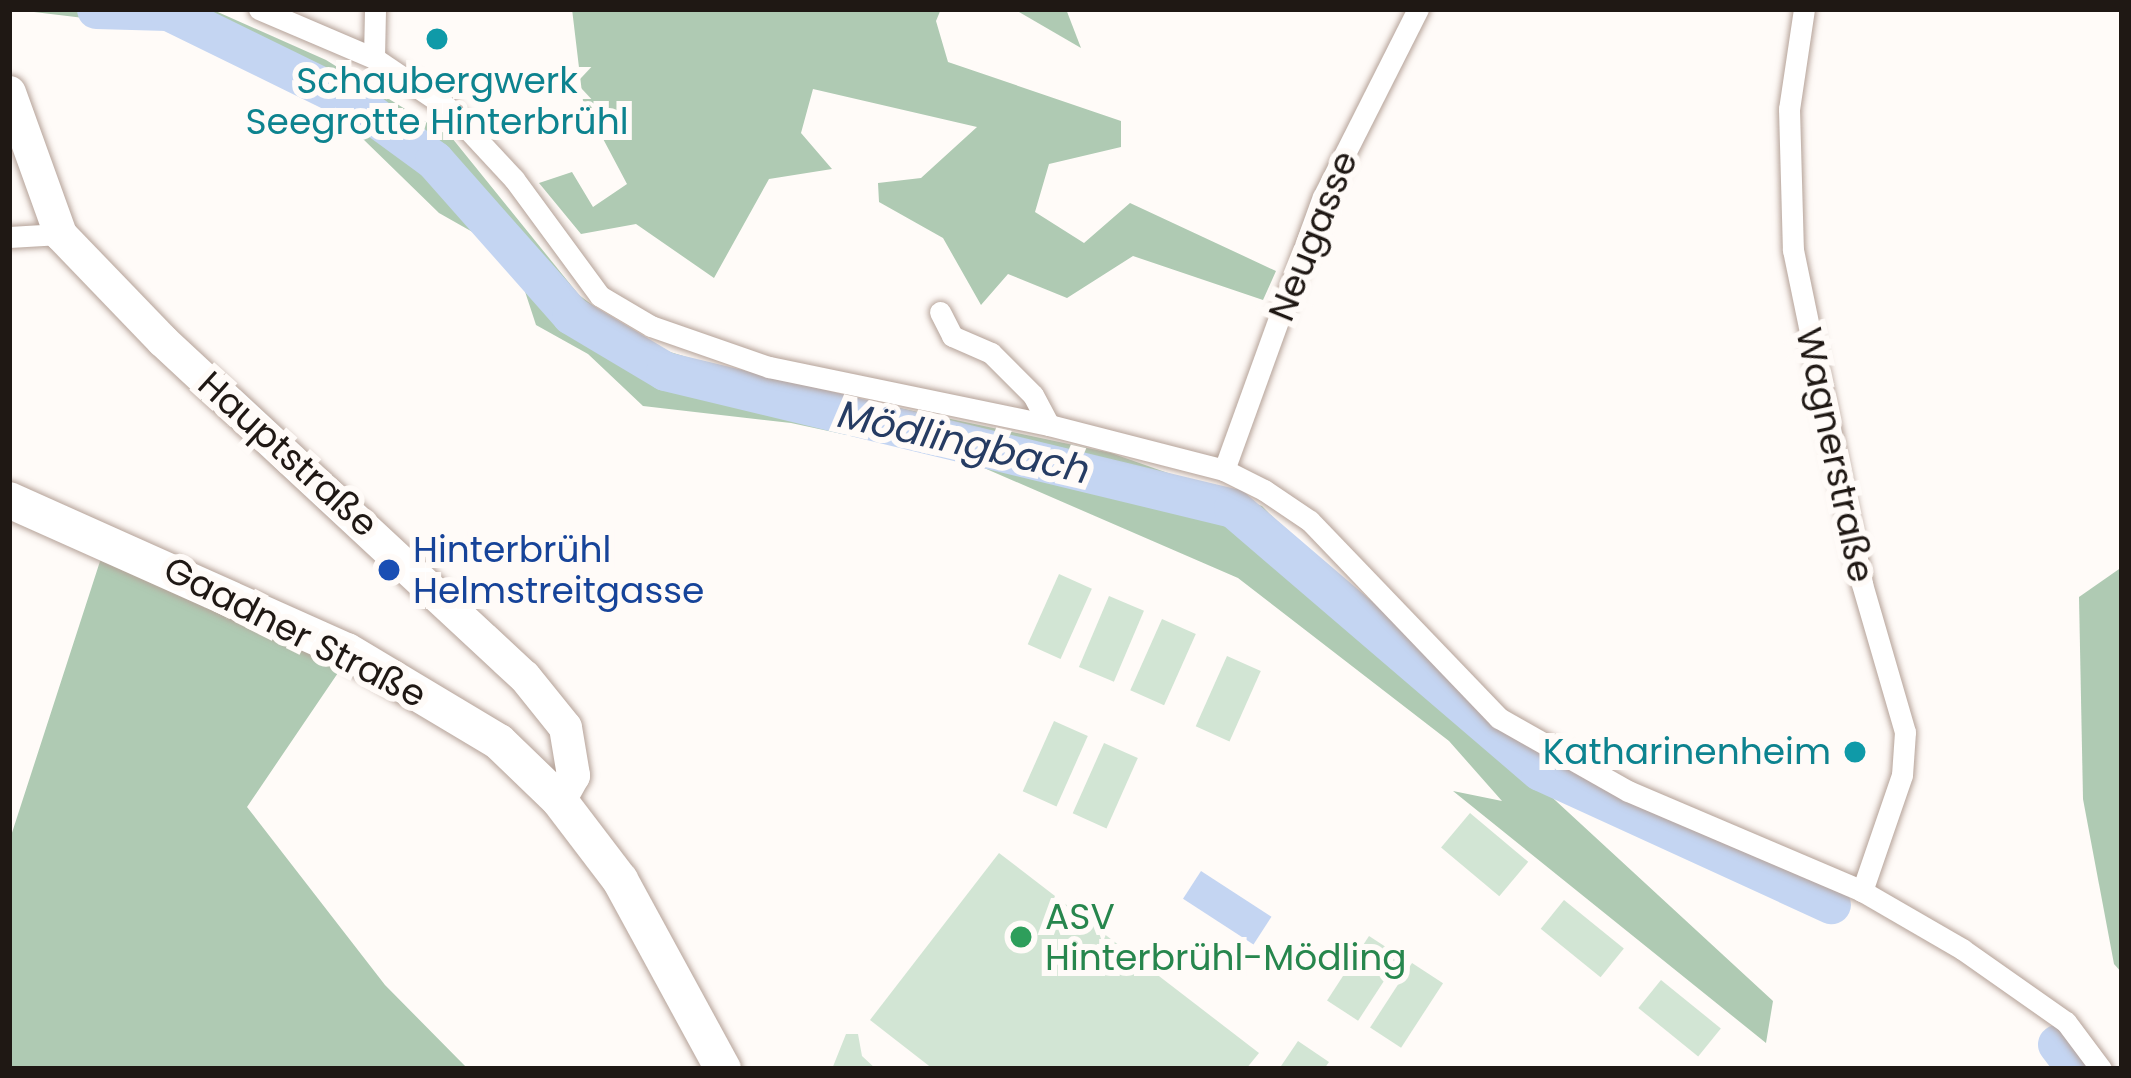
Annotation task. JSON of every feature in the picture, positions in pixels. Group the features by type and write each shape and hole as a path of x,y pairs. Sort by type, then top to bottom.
{"main road":[{"name":"Gaadner Straße","path":"9,500 347,651 499,742 559,800 620,880 723,1069"}],"street":[{"path":"259,9 374,58 448,108 514,179 600,296 651,326 769,368 1049,424 1224,470 1310,521 1499,718 1628,791 1862,891 2040,1001 2101,1069"},
{"path":"374,58 375,9"},
{"name":"Neugasse","path":"1224,470 1323,197 1418,9"},
{"name":"Wagnerstraße","path":"1804,9 1789,109 1793,250 1862,584 1905,732 1902,775 1862,891"},
{"name":"Hauptstraße","path":"9,92 61,234 162,340 524,676 565,727 573,775 559,800"},
{"path":"9,237 61,234"},
{"path":"940,312 952,336 991,353 1034,395 1049,424"}],"green space":[{"path":"9,9 211,9 326,60 452,138 579,295 644,344 749,376 1111,453 1262,506 1519,767 1773,1001 1766,1043 1453,791 1502,801 1449,741 1238,578 968,461 791,423 643,406 588,354 536,325 513,255 439,213 324,101 159,27"},
{"path":"572,9 941,9 936,21 948,62 1121,121 1121,147 1049,164 1035,212 1084,243 1130,203 1276,271 1263,300 1133,256 1067,298 1008,274 981,305 943,238 879,202 878,183 921,178 977,127 813,89 801,133 832,169 769,179 714,278 636,224 581,234 539,183 572,172 593,207 627,184 583,101"},
{"path":"1014,9 1066,9 1081,48"},
{"path":"103,552 344,664 247,807 385,985 468,1069 9,1069 9,842"},
{"path":"2122,567 2122,973 2114,964 2083,799 2079,597"},
{"path":"1059,574 1092,589 1061,659 1028,644"},
{"path":"1109,596 1144,611 1114,682 1079,667"},
{"path":"1162,619 1196,634 1164,705 1130,690"},
{"path":"1227,656 1261,671 1229,741 1196,726"},
{"path":"1054,721 1088,736 1056,806 1023,791"},
{"path":"1104,743 1138,758 1106,828 1073,813"},
{"path":"1470,813 1528,862 1499,896 1441,847"},
{"name":"ASV Hinterbrühl-Mödling","path":"999,853 1259,1053 1246,1069 933,1069 870,1020"},
{"path":"1564,900 1624,948 1601,977 1541,929"},
{"path":"1369,936 1400,956 1358,1021 1327,1001"},
{"path":"1412,963 1443,983 1401,1048 1370,1028"},
{"path":"1661,980 1721,1028 1698,1056 1638,1008"},
{"path":"846,1034 858,1034 862,1056 876,1069 832,1069"},
{"path":"1298,1041 1329,1062 1324,1069 1279,1069"}],"water":[{"path":"1201,871 1271,917 1253,944 1183,899"}],"waterway":[{"name":"Mödlingbach","path":"96,9 168,11 356,103 434,160 571,315 665,371 1233,508 1540,771 1831,904"},
{"name":"Mödlingbach","path":"2057,1044 2076,1069"}],"place":[{"name":"Schaubergwerk Seegrotte Hinterbrühl","path":"437,39"},
{"name":"Hinterbrühl Helmstreitgasse","path":"389,570"},
{"name":"Katharinenheim","path":"1855,752"},
{"name":"ASV Hinterbrühl-Mödling","path":"1021,937"}]}
